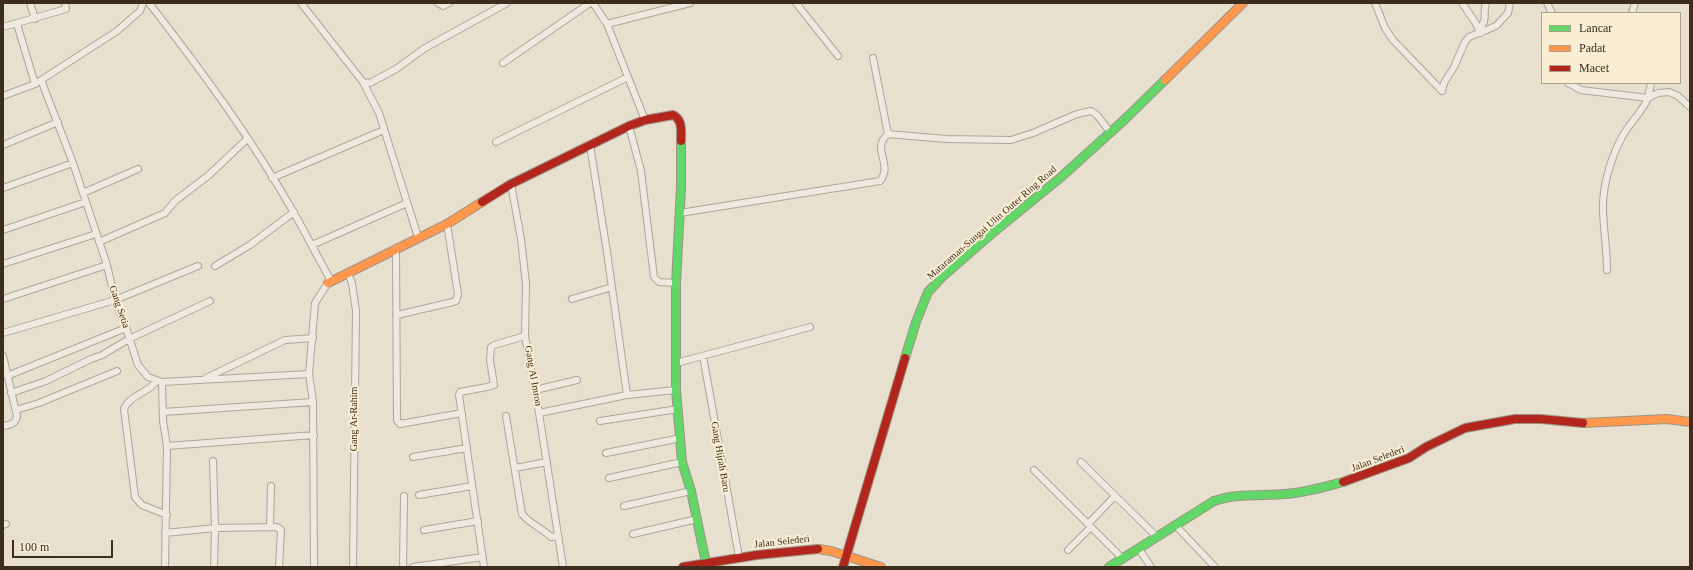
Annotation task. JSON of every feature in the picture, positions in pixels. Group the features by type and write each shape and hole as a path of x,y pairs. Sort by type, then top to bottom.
{"street":[{"path":"30,3 35,19"},
{"path":"3,27 66,9 65,3"},
{"path":"3,95 38,82 117,31 140,11 143,3"},
{"path":"149,3 192,58 247,139 294,212 329,277 328,283 315,303 309,374 313,402 314,435 314,567"},
{"path":"301,3 363,82 379,113 418,236"},
{"path":"438,3 443,6 449,3"},
{"path":"363,82 370,83 396,69 425,48 507,3"},
{"path":"503,63 590,3"},
{"path":"594,3 607,24 645,120"},
{"path":"607,24 690,3"},
{"path":"796,3 838,56"},
{"name":"Mataraman-Sungai Ulin Outer Ring Road","path":"843,567 916,322 928,292 942,277 989,236 1060,178 1110,132 1243,3"},
{"path":"1375,3 1385,28 1393,40 1442,91 1444,83 1454,67 1465,42 1469,37 1480,31 1496,26 1508,13 1510,3"},
{"path":"1462,3 1480,31"},
{"path":"1480,31 1485,21 1484,8 1486,3"},
{"path":"1547,3 1552,12"},
{"name":"Gang Setia","path":"17,24 38,82 58,122 73,163 107,265 115,300 138,365 148,377 159,381"},
{"path":"873,58 888,134"},
{"path":"496,142 628,77"},
{"path":"1570,84 1582,90 1648,98 1658,93 1669,92 1678,96 1690,107"},
{"path":"1607,270 1607,242 1603,211 1605,185 1620,140 1648,98 1651,84"},
{"path":"888,134 946,139 1010,140 1033,133 1077,114 1092,111 1110,132"},
{"path":"328,283 418,236 447,224 511,184 629,126 645,120 673,115 677,117 681,124 680,213 676,283 676,390 682,462 691,491 706,563"},
{"path":"3,145 58,122"},
{"path":"629,126 640,171 654,276 659,282 676,283"},
{"path":"272,178 384,130"},
{"path":"680,213 880,181 886,168 882,157 880,144 888,134"},
{"path":"99,242 164,213 175,201 209,175 247,139"},
{"path":"590,145 627,395"},
{"path":"3,188 73,163"},
{"path":"83,193 138,169"},
{"name":"Gang Al Imron","path":"511,184 521,239 526,284 525,336 547,462 562,567"},
{"path":"3,230 86,202"},
{"path":"312,245 407,203"},
{"path":"216,266 250,245 294,212"},
{"path":"397,315 453,302 457,298 458,294 447,224"},
{"path":"3,264 96,234"},
{"path":"396,248 397,420 399,423 462,414"},
{"path":"3,299 107,265"},
{"path":"3,333 115,300 198,266"},
{"name":"Gang Ar-Rahim","path":"348,273 352,283 356,311 353,567"},
{"path":"572,299 612,287"},
{"path":"3,390 11,391 46,381 91,359 102,356 129,339 210,301"},
{"path":"676,363 810,327"},
{"path":"7,376 126,328"},
{"path":"484,567 459,395 460,392 494,385 490,360 491,347 525,336"},
{"path":"202,380 285,340 313,338"},
{"path":"3,356 17,420 14,424 3,426"},
{"name":"Gang Hijrah Baru","path":"703,356 738,558"},
{"path":"16,410 39,403 117,371"},
{"path":"167,515 142,505 135,497 124,409 126,403 151,388 156,382 159,381 309,374"},
{"path":"535,390 577,380"},
{"path":"159,381 167,446 165,567"},
{"path":"539,413 627,395 676,390"},
{"path":"163,412 313,402"},
{"path":"600,422 678,409"},
{"path":"506,416 522,514 526,520 543,529 551,537 558,536"},
{"name":"Jalan Selederi","path":"1109,567 1214,501 1228,496 1286,494 1312,490 1354,479 1409,458 1453,433 1477,425 1515,419 1580,422 1667,419 1690,422"},
{"path":"167,446 314,435"},
{"path":"606,453 681,438"},
{"path":"413,457 467,448"},
{"path":"213,461 215,528 214,567"},
{"path":"515,468 547,462"},
{"path":"609,478 682,462"},
{"path":"1081,462 1157,537"},
{"path":"1034,470 1123,559"},
{"path":"270,486 270,527"},
{"path":"419,495 472,486"},
{"path":"624,506 691,491"},
{"path":"403,567 404,496"},
{"path":"1068,550 1116,496"},
{"path":"633,534 697,519"},
{"path":"424,530 478,521"},
{"path":"1176,526 1215,567"},
{"path":"166,533 215,528 277,527 281,530 278,567"},
{"name":"Jalan Selederi","path":"683,567 815,548 881,567"},
{"path":"1139,548 1151,567"},
{"path":"413,567 483,557"}],"traffic: fast":[{"path":"905,358 916,322 928,292 942,277 989,236 1060,178 1123,121 1165,80"},
{"path":"681,141 681,188 676,283 676,390 682,462 691,491 706,563"},
{"path":"1109,567 1214,501 1223,498 1240,496 1276,495 1314,490 1343,482"}],"traffic: slow":[{"path":"1165,80 1243,3"},
{"path":"328,283 447,224 482,202"},
{"path":"1583,423 1667,419 1690,422"},
{"path":"818,549 831,551 881,567"}],"traffic: jam":[{"path":"482,202 511,184 629,126 645,120 673,115 680,123 681,141"},
{"path":"843,567 905,358"},
{"path":"1343,482 1409,458 1426,447 1465,428 1515,419 1541,419 1583,423"},
{"path":"683,567 757,555 818,549"}]}
